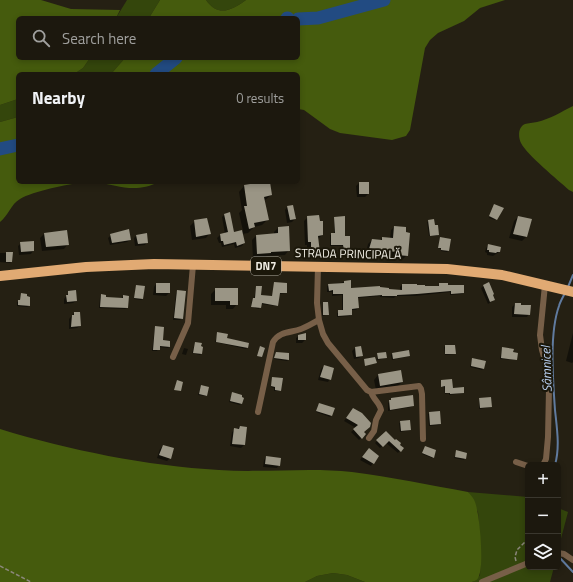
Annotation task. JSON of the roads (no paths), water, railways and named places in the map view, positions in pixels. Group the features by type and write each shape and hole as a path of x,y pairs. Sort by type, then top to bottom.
{"highway":[{"name":"STRADA PRINCIPALĂ","path":"0,276 115,264 193,264 464,270 502,275 573,292"}],"street":[{"path":"173,357 188,323 193,264"},
{"path":"318,267 317,303 319,320 323,334 328,343 367,390 371,392 372,396 380,406 381,410 376,420 374,430 369,438"},
{"path":"544,462 546,459 549,413 548,374 540,335 545,285"},
{"path":"258,412 273,342 276,337 282,333 301,329 319,320"},
{"path":"371,392 419,386 422,394 423,439"},
{"path":"516,462 525,465"},
{"path":"561,554 573,560"},
{"path":"482,582 525,564"}],"waterway":[{"path":"300,19 318,18 384,0"},
{"path":"158,72 174,60"},
{"path":"0,149 16,145"},
{"name":"Sâmnicel","path":"568,287 573,275"},
{"name":"Sâmnicel","path":"556,462 558,438 552,358 556,317 559,304 565,293"},
{"name":"Sâmnicel","path":"561,559 573,572"}]}
